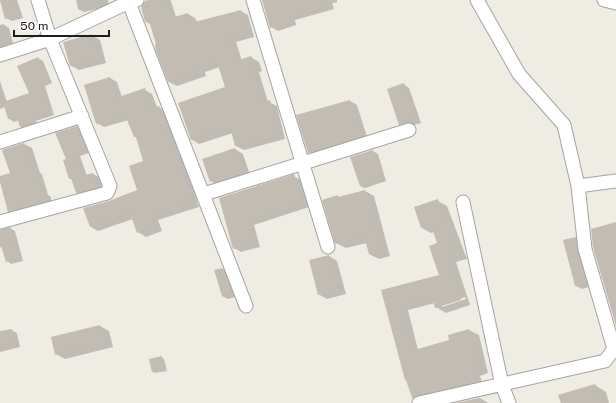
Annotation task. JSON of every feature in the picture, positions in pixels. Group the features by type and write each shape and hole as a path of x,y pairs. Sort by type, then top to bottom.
{"street":[{"path":"0,222 107,193 110,186 50,39 38,0"},
{"path":"253,0 328,247"},
{"path":"419,403 605,361 614,349 585,249 578,186 564,126 519,74 476,0"},
{"path":"604,0 616,3"},
{"path":"0,56 50,39 131,1 246,306"},
{"path":"0,142 82,116"},
{"path":"204,194 409,130"},
{"path":"578,186 616,181"},
{"path":"464,202 502,385 509,403"}],"building":[{"path":"0,0 13,0 18,15 5,19"},
{"path":"165,0 171,18 188,13 191,23 241,10 247,33 229,38 236,61 251,56 255,66 252,67 263,102 270,100 278,135 235,146 230,127 191,140 178,103 225,87 217,62 197,68 199,72 168,82 156,51 156,44 149,21 145,22 141,7 145,1"},
{"path":"262,0 337,0 337,2 289,17 290,22 270,28"},
{"path":"92,34 98,58 70,66 63,42"},
{"path":"38,57 48,80 40,83 50,112 31,118 33,123 20,127 17,117 8,119 3,102 29,93 17,66"},
{"path":"110,77 116,98 145,88 151,108 159,106 173,151 174,150 192,203 151,216 155,227 137,233 130,213 90,227 83,208 109,201 137,190 129,166 143,161 136,137 134,137 125,115 96,124 84,85"},
{"path":"404,83 416,120 399,125 387,89"},
{"path":"350,100 362,136 308,153 296,115"},
{"path":"77,126 86,149 75,153 82,176 93,173 98,187 76,193 71,178 69,179 63,160 66,159 55,133"},
{"path":"24,143 33,170 35,169 41,192 44,192 44,202 27,204 28,206 8,212 0,182 0,176 10,173 2,150"},
{"path":"235,148 243,173 210,182 202,159"},
{"path":"373,150 382,179 360,186 350,157"},
{"path":"294,174 303,203 247,221 254,243 233,249 219,198"},
{"path":"365,190 381,251 369,254 364,236 335,244 322,200 338,195 338,197"},
{"path":"438,199 458,253 447,257 461,300 435,308 432,297 399,305 411,351 449,340 448,335 469,329 479,368 471,370 475,382 417,395 412,398 405,380 381,290 439,275 429,246 437,243 431,225 421,228 414,207"},
{"path":"616,222 616,326 593,247 591,229"},
{"path":"10,227 19,258 6,262 0,242 0,230"},
{"path":"576,237 577,251 587,283 575,286 563,240"},
{"path":"329,255 338,289 318,295 309,260"},
{"path":"223,268 232,293 222,296 214,270"},
{"path":"100,325 105,343 55,355 51,337"},
{"path":"12,329 15,345 0,348 0,331"},
{"path":"162,356 165,369 152,372 149,359"},
{"path":"595,384 601,403 561,403 558,395"},
{"path":"480,398 481,403 455,403"}]}
